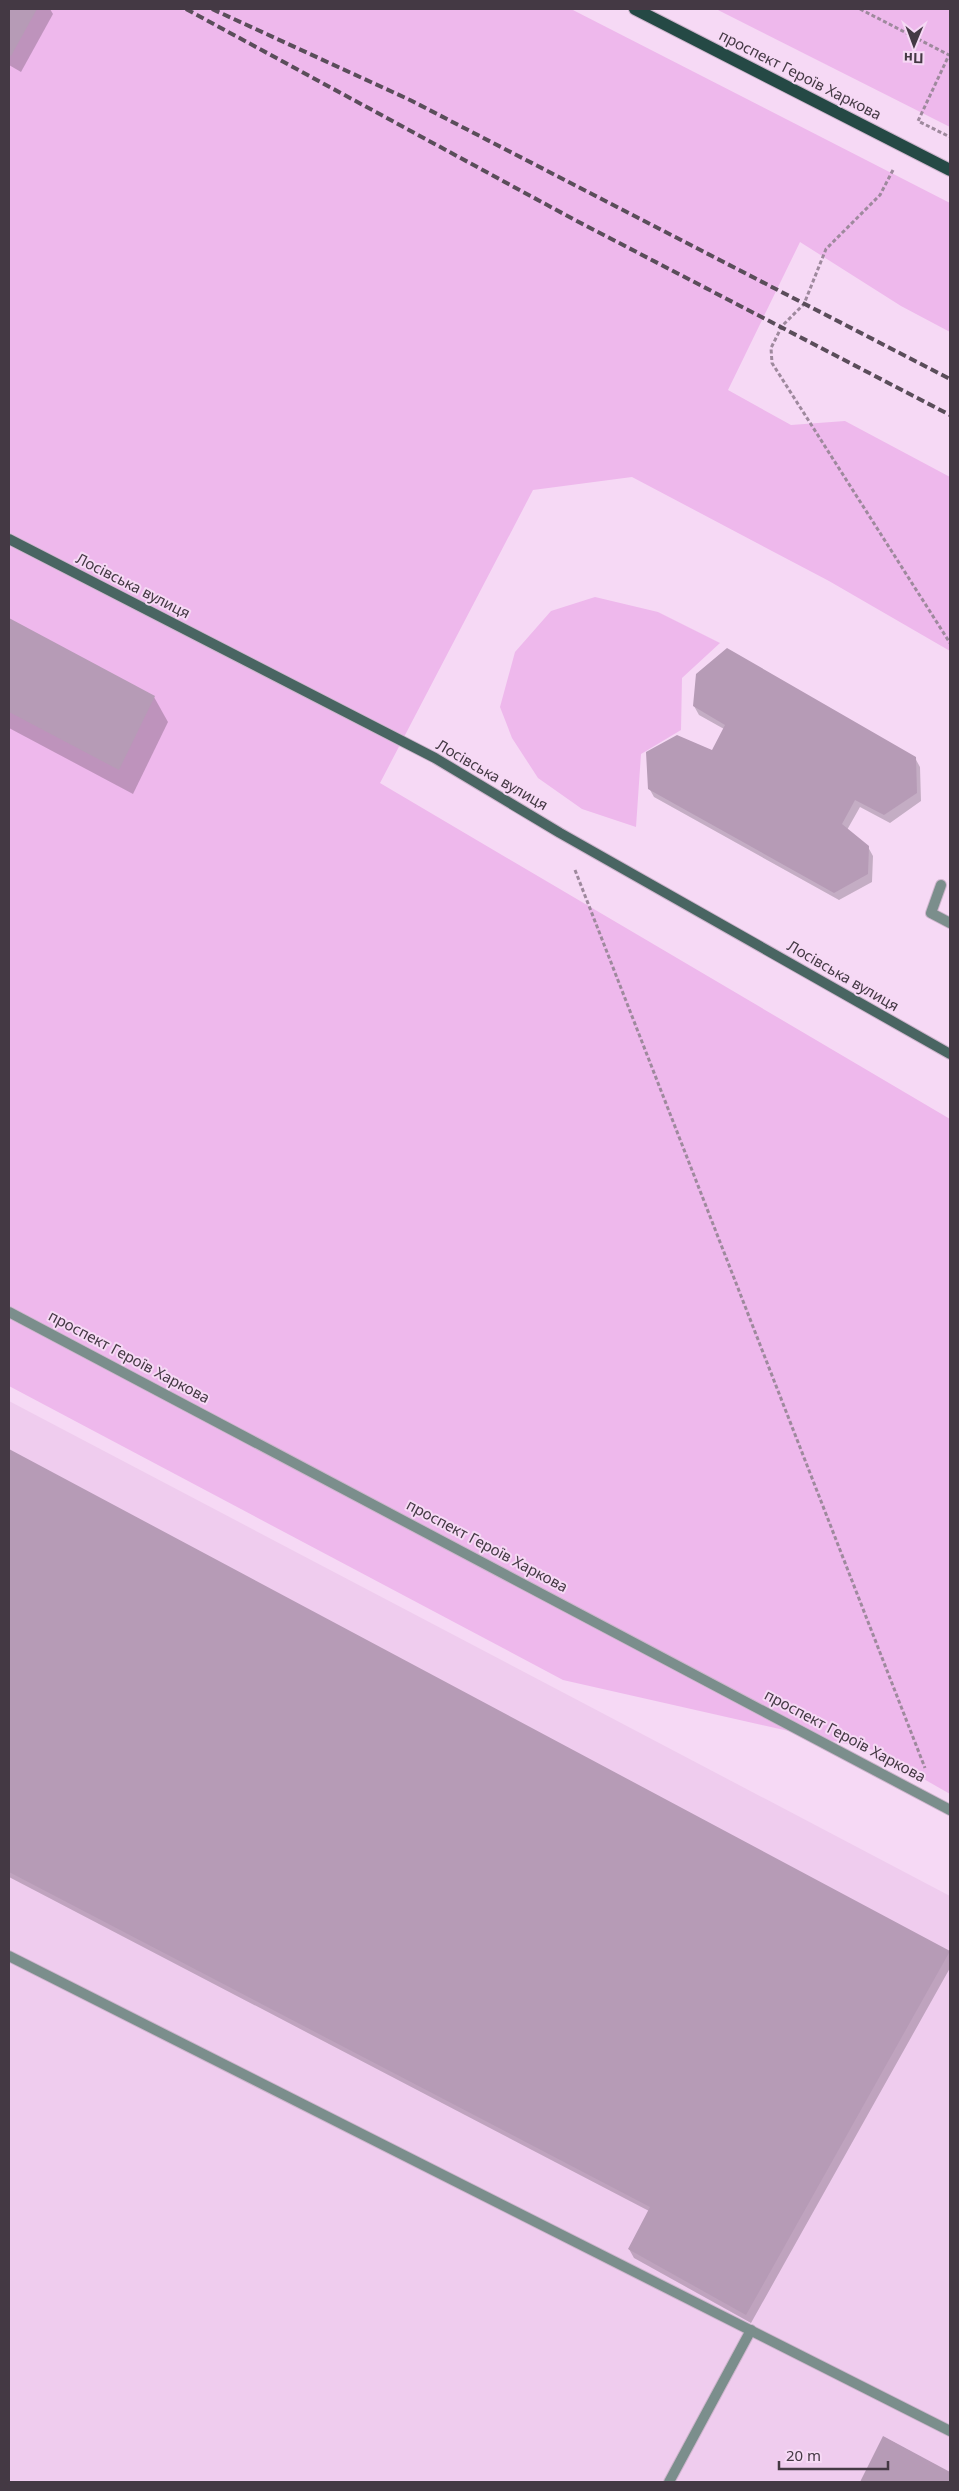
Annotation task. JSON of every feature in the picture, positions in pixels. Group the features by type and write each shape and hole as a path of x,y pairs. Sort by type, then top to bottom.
{"main road":[{"name":"проспект Героїв Харкова","path":"635,9 950,170"},
{"name":"Лосівська вулиця","path":"9,539 435,758 560,833 950,1054"}],"street":[{"path":"942,885 931,913 950,923"},
{"name":"проспект Героїв Харкова","path":"9,1312 950,1810"},
{"path":"9,1956 950,2431"},
{"path":"669,2482 751,2330"}],"path":[{"path":"860,9 950,53 918,121 950,137"},
{"path":"893,169 880,195 826,249 804,304 782,326 771,348 772,363 950,643"},
{"path":"560,833 939,1803"}],"shaded area":[{"path":"9,9 571,9 950,203 950,332 901,306 800,242 728,390 791,425 845,421 950,477 950,651 829,581 632,477 533,490 380,783 950,1119 950,1794 873,1750 563,1680 9,1386"},
{"path":"716,9 950,9 950,127"},
{"path":"595,597 658,612 720,643 682,678 681,730 641,754 636,827 582,809 538,778 512,738 500,707 515,652 551,611"},
{"path":"9,1401 950,1896 950,2482 9,2482"}],"building":[{"path":"9,9 37,9 11,56 9,54"},
{"path":"9,618 155,696 119,770 9,712"},
{"path":"727,648 916,757 917,793 884,815 855,800 842,824 869,846 868,874 834,893 648,789 646,752 677,735 712,750 725,725 693,706 696,674"},
{"path":"9,1449 950,1951 746,2315 628,2249 650,2207 9,1872"},
{"path":"883,2436 950,2472 950,2482 860,2482"}],"railway":[{"path":"186,9 573,219 950,415"},
{"path":"212,9 410,100 950,379"}]}
